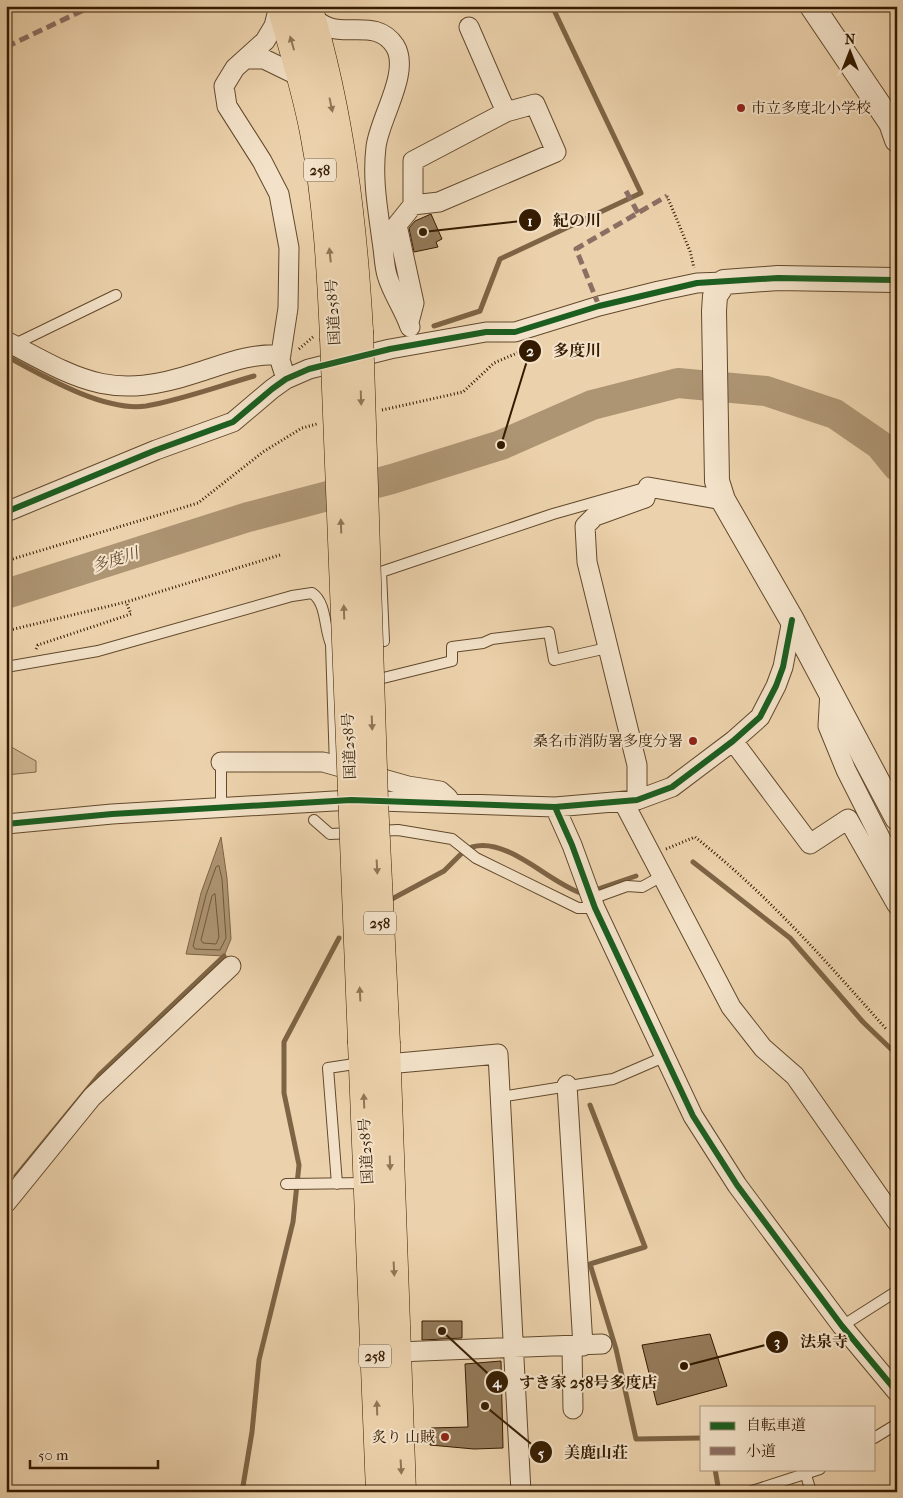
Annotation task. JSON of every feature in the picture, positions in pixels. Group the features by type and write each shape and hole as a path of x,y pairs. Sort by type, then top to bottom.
{"highway":[{"name":"国道258号","path":"280,6 313,74"},
{"name":"国道258号","path":"308,8 313,74 314,132 323,191 330,262 347,335 374,1054 398,1352 402,1492"},
{"name":"国道258号","path":"374,1054 368,1183 380,1492"}],"street":[{"path":"280,6 269,34 235,68 224,86 227,106 262,162 279,194 289,248 288,308 280,360 286,379"},
{"path":"812,6 891,123 897,140"},
{"path":"308,8 317,22 331,29 346,31 360,28 373,30 384,35 395,46 399,57 398,78 376,146 374,183 387,275 417,344"},
{"path":"469,27 506,112"},
{"path":"247,58 264,59 313,74 346,31"},
{"path":"409,322 414,303 396,225 413,205 413,161 506,112 535,104 556,152 439,202 413,205"},
{"path":"6,512 156,450 233,422 286,379 308,369 417,344 486,332 515,332 599,306 697,283 778,278 894,280 897,278"},
{"path":"724,282 714,296 720,491 792,620 897,818"},
{"path":"10,343 60,370 99,385 120,387 163,383 252,355 281,355"},
{"path":"720,491 648,487 645,498 595,516 585,526 587,562 637,765 630,802 662,876 731,1007 763,1048 795,1076 897,1222"},
{"path":"6,824 112,814 363,801 555,806 630,802 672,787 733,741 760,717 783,667 792,620"},
{"path":"830,692 828,726 846,770 897,871"},
{"path":"733,741 810,844 848,819 897,905"},
{"path":"221,762 323,762 408,786 440,791 454,803"},
{"path":"555,806 593,903 692,1116 736,1185 842,1326 894,1384"},
{"path":"6,1204 92,1097 231,966"},
{"path":"374,1054 498,1054 520,1492"},
{"path":"568,1085 577,1346 574,1409"},
{"path":"398,1352 602,1344"}],"lane":[{"path":"10,343 116,294"},
{"path":"331,644 380,643 384,641 381,572 534,520 648,487"},
{"path":"6,667 98,651 306,593 317,596 321,603 326,634 331,644 335,766"},
{"path":"332,691 452,661 452,647 483,643 492,639 549,632 554,660 607,648"},
{"path":"221,762 221,808"},
{"path":"314,820 330,834 398,830 452,839 476,858 578,908 628,886 642,887 662,876"},
{"path":"336,1184 328,1068 374,1054"},
{"path":"500,1098 568,1085 613,1079 664,1057"},
{"path":"286,1184 368,1183"},
{"path":"842,1326 897,1291"},
{"path":"876,1437 897,1424"},
{"path":"749,1492 818,1470"},
{"path":"806,1475 811,1492"}],"path":[{"path":"667,196 690,250"},
{"path":"378,411 463,392 494,363 534,346"},
{"path":"6,561 198,503 263,452 302,428 321,423"},
{"path":"6,631 126,602 280,555"},
{"path":"26,664 38,645 131,614 126,602"},
{"path":"652,855 695,837 729,864 801,932 887,1030"}],"shaded area":[{"path":"6,744 36,761 36,772 6,775"}],"water":[{"path":"221,837 227,878 231,939 224,956 186,954 201,893"}],"building":[{"path":"431,214 442,239 436,242 438,247 414,252 409,228 415,221"},
{"path":"422,1321 462,1321 462,1338 422,1340"},
{"path":"710,1334 727,1386 657,1405 642,1345"},
{"path":"501,1361 503,1448 474,1449 430,1445 431,1428 468,1427 465,1364"}],"waterway":[{"path":"434,326 480,311 500,259 641,193 552,6"},
{"path":"6,356 74,391 112,404 129,406 146,406 173,400 254,376"},
{"name":"多度川","path":"6,594 248,517 392,479 501,445 592,405 678,383 766,391 835,414 880,445 897,466"},
{"path":"472,847 500,848 514,854 555,880 581,893"},
{"path":"390,900 444,871 463,852"},
{"path":"693,862 790,938 863,1022 891,1049"},
{"path":"595,890 636,876"},
{"path":"242,1492 252,1432 259,1360 293,1222 299,1165 284,1093 284,1042 339,938"},
{"path":"16,1176 99,1075 224,956"},
{"path":"590,1105 645,1247 590,1264 616,1349 636,1439 700,1438"},
{"path":"715,1470 719,1492"}],"marked path":[{"path":"6,47 92,6"},
{"path":"626,191 638,213"},
{"path":"599,306 576,249 667,196"}],"cycle path":[{"path":"6,512 156,450 233,422 286,379 309,369 390,349 486,332 515,332 599,306 697,283 778,278 894,280 897,278"},
{"path":"6,824 112,814 351,800 555,807 637,800 672,787 733,741 760,717 776,686 783,667 792,620"},
{"path":"555,807 572,845 595,908 693,1116 737,1185 842,1326 897,1392"}],"place":[{"name":"市立多度北小学校","path":"741,108"},
{"name":"紀の川","path":"423,232"},
{"name":"多度川","path":"501,445"},
{"name":"桑名市消防署多度分署","path":"693,741"},
{"name":"すき家 258号多度店","path":"442,1331"},
{"name":"法泉寺","path":"684,1366"},
{"name":"美鹿山荘","path":"485,1406"},
{"name":"炙り 山賊","path":"445,1437"}]}
